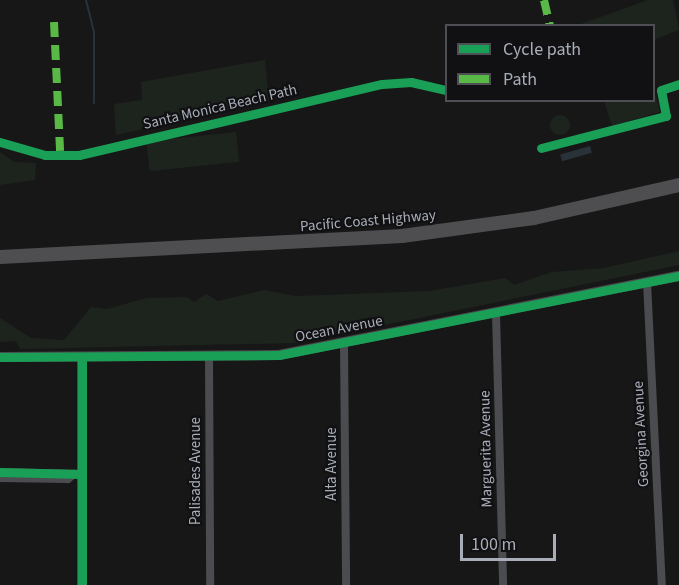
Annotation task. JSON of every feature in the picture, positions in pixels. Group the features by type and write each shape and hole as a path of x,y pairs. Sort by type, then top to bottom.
{"highway":[{"name":"Pacific Coast Highway","path":"0,258 402,236 534,218 679,185"}],"main road":[{"name":"Ocean Avenue","path":"0,357 279,355 679,276"},
{"path":"82,357 78,474 82,585"}],"street":[{"name":"Georgina Avenue","path":"647,282 662,585"},
{"name":"Marguerita Avenue","path":"496,313 504,585"},
{"name":"Alta Avenue","path":"344,343 346,585"},
{"name":"Palisades Avenue","path":"209,356 210,585"},
{"path":"0,472 19,475"},
{"path":"0,478 19,475 78,474"}],"shaded area":[{"path":"648,0 673,0 679,30 655,40 655,24 581,24"},
{"path":"265,60 269,101 116,135 114,104 142,100 141,82"},
{"path":"655,93 660,112 612,126 604,102 655,102"},
{"path":"560,115 567,118 570,125 567,132 560,135 553,132 550,125 553,118"},
{"path":"236,132 239,162 150,171 146,141"},
{"path":"590,146 592,153 562,161 560,155"},
{"path":"0,152 14,162 36,163 35,180 0,185"},
{"path":"679,251 679,265 296,343 20,349 16,341 0,342 0,318 31,338 64,340 91,307 107,309 147,298 187,297 194,302 206,294 218,301 264,290 296,296 429,291 505,278 514,285 552,272 604,268"}],"waterway":[{"path":"86,0 94,33 94,103"}],"marked path":[{"path":"544,0 550,24"},
{"path":"54,22 60,151"}],"cycle path":[{"name":"Santa Monica Beach Path","path":"0,142 45,155 79,155 382,84 411,82 445,90"},
{"path":"541,148 666,116 661,90 679,84"},
{"path":"0,357 279,355 679,276"},
{"path":"82,357 82,585"},
{"path":"0,472 82,474"}]}
